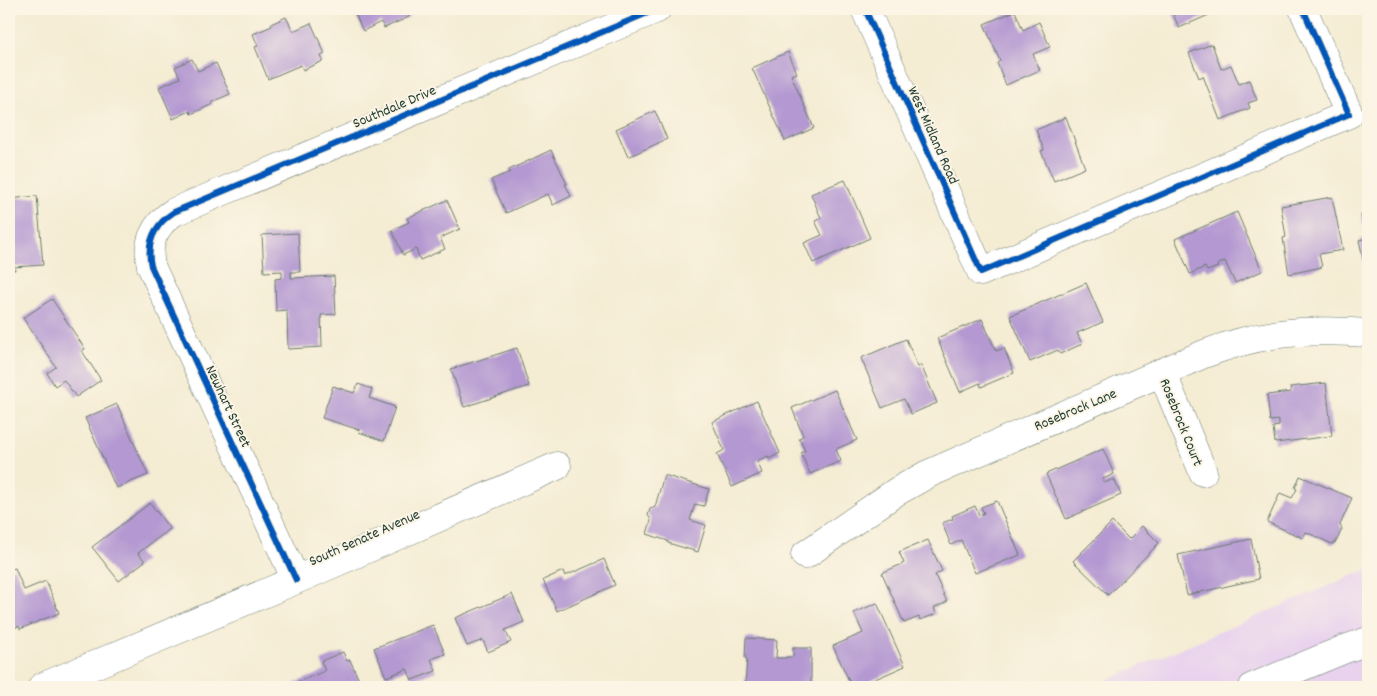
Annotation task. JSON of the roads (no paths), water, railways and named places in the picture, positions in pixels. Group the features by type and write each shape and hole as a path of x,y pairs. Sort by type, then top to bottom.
{"street":[{"name":"Southdale Drive","path":"151,240 158,225 174,212 657,9"},
{"name":"West Midland Road","path":"865,9 981,272 1349,114 1303,9"},
{"name":"Newhart Street","path":"151,240 150,266 296,580"},
{"name":"Rosebrock Lane","path":"805,555 896,492 928,474 1218,349 1259,337 1303,331 1368,333"},
{"name":"Rosebrock Court","path":"1162,372 1203,472"},
{"name":"South Senate Avenue","path":"42,687 296,580 557,466"},
{"path":"1253,687 1345,649 1368,642"}]}
